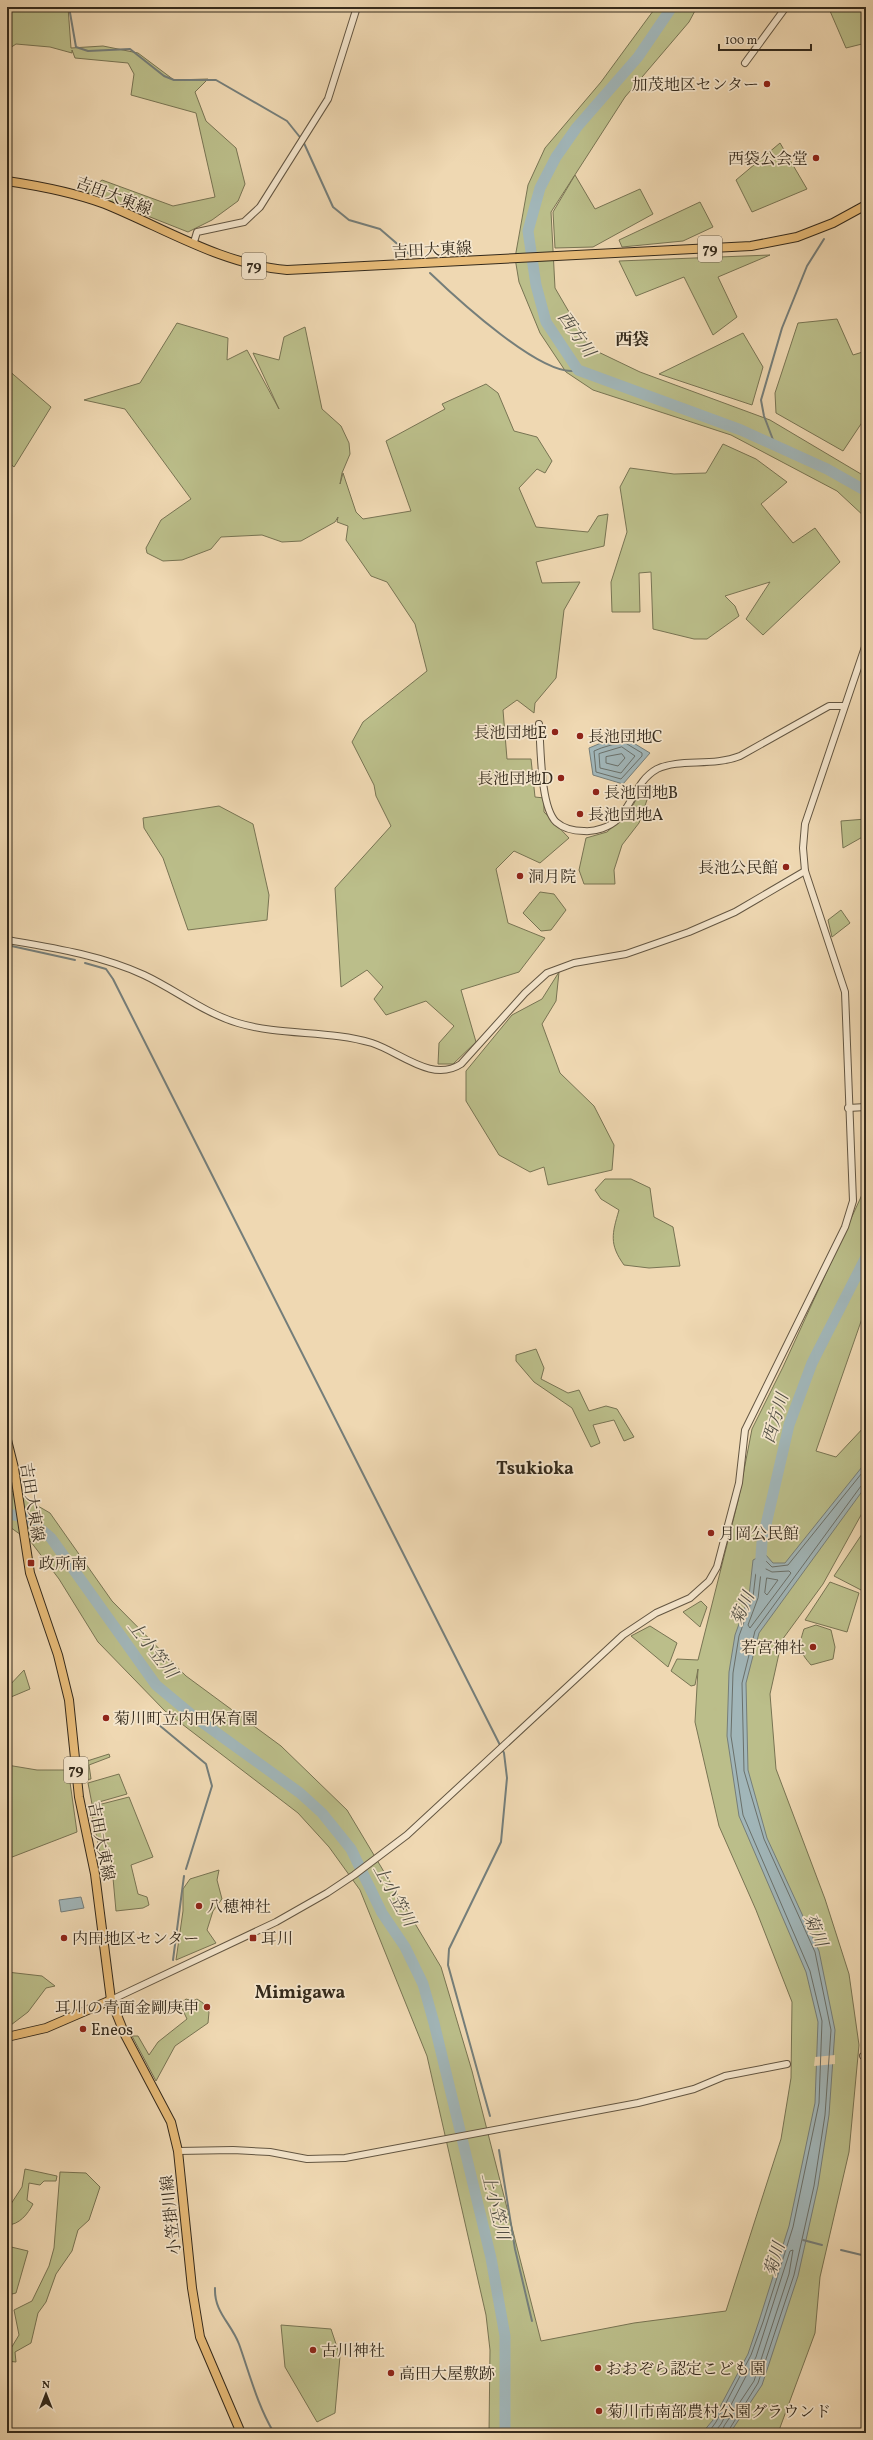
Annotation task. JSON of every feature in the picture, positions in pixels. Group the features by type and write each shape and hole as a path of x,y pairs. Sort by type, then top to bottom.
{"main road":[{"name":"吉田大東線","path":"7,181 59,189 103,204 245,264 287,270 547,255 752,246 797,237 833,223 866,205"},
{"name":"吉田大東線","path":"7,1440 32,1579 58,1655 69,1700 79,1797 95,1874 111,2000"},
{"path":"7,2037 46,2028 111,2000"},
{"name":"小笠掛川線","path":"111,2000 125,2034 161,2100 171,2122 178,2151 192,2288 198,2331 241,2433"}],"street":[{"path":"194,242 197,232 244,222 260,207 331,93 358,7"},
{"path":"745,63 786,7"},
{"path":"111,2000 276,1922 327,1893 354,1875 407,1835 497,1750 623,1635 656,1613 690,1598 709,1581 717,1568 739,1483 745,1430 850,1214 853,1178 848,1108 847,1017 845,992 805,871 803,848 805,824 866,644"},
{"path":"539,724 548,810 557,823 566,828 573,831 590,832 608,826 618,819 645,777 658,769 673,764 725,762 740,756 829,706 844,706"},
{"path":"7,940 111,961 145,976 216,1015 238,1023 371,1043 438,1071 455,1068 461,1064 525,993 547,973 574,963 626,954 689,932 735,912 805,871"},
{"path":"848,1108 866,1107"},
{"path":"178,2151 233,2150 270,2152 307,2159 345,2158 662,2098 725,2076 787,2064"}],"green space":[{"path":"7,7 68,7 71,48 103,46 138,53 174,80 208,79 195,92 206,121 236,148 245,184 238,201 212,220 188,232 87,192 102,180 173,206 215,197 196,113 131,95 134,74 128,63 75,58 72,50 72,53 50,47 16,44 7,50"},
{"path":"656,7 697,7 689,22 625,97 551,212 555,288 590,348 640,372 770,420 866,477 866,518 837,491 731,435 593,390 566,372 540,333 519,282 515,258 528,185 545,148 601,82"},
{"path":"838,7 866,7 866,43 846,48 830,11"},
{"path":"780,143 807,189 752,212 736,180"},
{"path":"575,175 595,209 640,189 653,214 593,247 555,248 553,212"},
{"path":"700,202 713,227 683,241 622,247 619,240"},
{"path":"770,255 718,277 737,317 713,335 684,277 636,296 619,261"},
{"path":"837,319 853,355 866,351 866,403 862,405 865,418 843,451 776,413 775,393 798,323"},
{"path":"177,323 228,338 227,360 247,350 279,409 253,353 279,360 284,337 305,327 322,409 341,426 349,443 350,454 342,473 340,484 343,473 356,512 363,519 411,511 386,441 445,409 442,404 486,384 498,393 514,431 537,437 552,461 545,473 537,469 519,488 536,527 588,532 598,516 608,514 604,546 536,562 542,583 580,582 564,610 556,678 535,703 534,713 517,700 503,710 507,759 531,759 535,797 544,798 544,812 569,838 540,863 514,851 496,869 508,923 545,938 519,972 461,990 476,1042 453,1064 438,1064 439,1043 454,1026 426,1001 386,1015 374,999 383,987 367,970 341,987 335,888 391,826 376,796 374,785 352,742 363,722 427,671 415,624 387,582 371,576 346,540 348,526 337,522 338,517 335,522 301,541 282,542 262,535 221,537 211,549 182,560 163,561 147,553 146,548 161,520 191,499 125,409 84,400 140,383"},
{"path":"743,333 763,367 752,405 659,374"},
{"path":"7,369 51,407 14,467 7,461"},
{"path":"723,444 756,459 787,482 761,504 793,543 815,528 840,562 763,635 746,619 770,582 725,596 735,606 739,616 707,639 694,639 653,629 651,572 639,573 640,612 612,612 611,582 627,532 620,487 630,468 674,474 706,473"},
{"path":"645,784 656,788 648,797 639,823 622,845 614,870 615,884 584,884 579,870 586,838 607,832 629,812"},
{"path":"219,806 253,824 269,895 267,920 188,930 163,858 144,828 143,818"},
{"path":"866,819 866,835 843,848 841,821"},
{"path":"540,892 554,894 566,910 551,930 541,931 523,913"},
{"path":"841,910 850,923 832,937 828,920"},
{"path":"559,972 556,1001 542,1024 560,1073 594,1106 614,1145 612,1170 548,1185 544,1167 530,1172 499,1155 466,1101 466,1071 512,1015 542,999"},
{"path":"605,1179 631,1179 650,1188 654,1217 673,1227 680,1266 649,1268 624,1265 616,1251 613,1239 619,1210 601,1199 595,1190"},
{"path":"866,1186 866,1307 816,1451 836,1457 866,1425 866,1506 823,1584 782,1640 770,1694 776,1769 825,1899 849,1974 859,2045 849,2152 820,2277 815,2333 778,2433 489,2433 490,2350 486,2315 427,2056 360,1890 329,1847 298,1813 165,1711 98,1642 59,1579 31,1542 7,1525 7,1488 50,1513 112,1601 186,1676 281,1746 347,1810 441,1967 472,2071 541,2341 634,2323 726,2311 781,2139 791,2078 792,2002 756,1910 719,1826 695,1722 698,1669 695,1685 691,1686 671,1671 677,1659 698,1660 738,1501 752,1429 783,1367"},
{"path":"536,1349 544,1368 541,1379 568,1393 579,1390 589,1411 606,1406 617,1409 634,1437 624,1441 614,1420 593,1425 600,1443 591,1447 572,1408 534,1382 516,1361 516,1355"},
{"path":"866,1528 866,1577 861,1590 834,1576"},
{"path":"830,1582 859,1593 847,1632 805,1620"},
{"path":"701,1601 707,1607 700,1627 683,1612"},
{"path":"816,1625 831,1630 835,1647 833,1659 811,1665 804,1656 800,1645 804,1629"},
{"path":"650,1626 677,1643 668,1667 631,1636"},
{"path":"24,1670 30,1689 11,1697 7,1708 7,1688"},
{"path":"109,1754 110,1757 89,1765 91,1779 84,1780 84,1762"},
{"path":"7,1765 37,1770 65,1770 69,1775 77,1832 7,1859"},
{"path":"119,1774 127,1794 92,1804 88,1783"},
{"path":"129,1797 153,1857 131,1865 138,1894 147,1897 149,1905 143,1908 116,1911 111,1856 101,1857 90,1807"},
{"path":"219,1870 217,1880 222,1899 213,1911 207,1930 216,1943 176,1960 183,1911 183,1889 190,1879"},
{"path":"7,1972 42,1976 55,1986 46,1988 28,2012 7,2028"},
{"path":"186,1999 193,2001 197,1999 203,2003 209,2012 208,2023 175,2046 156,2081 132,2036 138,2036 149,2055 158,2042 187,2019 180,2004"},
{"path":"25,2169 57,2176 56,2181 44,2181 40,2185 29,2183 27,2200 33,2204 29,2212 19,2221 11,2225 7,2225 7,2210 22,2187"},
{"path":"60,2172 86,2173 100,2187 89,2220 78,2230 72,2251 56,2274 46,2302 38,2313 31,2343 15,2352 16,2362 7,2361 7,2355 19,2335 14,2310 32,2301 49,2266 54,2248"},
{"path":"7,2246 28,2251 16,2293 8,2295"},
{"path":"281,2325 331,2329 340,2356 335,2413 317,2422 285,2367"}],"water":[{"path":"622,736 650,753 623,784 593,775 589,748 606,741 612,742"},
{"path":"866,1462 866,1486 759,1633 746,1683 748,1770 767,1838 819,1951 835,2030 829,2115 818,2186 798,2276 762,2385 730,2433 702,2433 713,2420 748,2354 789,2226 815,2103 818,2022 806,1972 739,1816 727,1736 729,1672 735,1635 749,1596 753,1560 765,1554 773,1563 785,1563"},
{"path":"81,1897 84,1908 61,1912 59,1900"}],"pier":[{"path":"835,2055 835,2064 814,2066 815,2057"}],"waterway":[{"path":"69,7 76,47 88,51 130,49 164,76 174,80 216,80 287,121 303,141 333,207 349,220 380,229 409,254"},
{"name":"西方川","path":"672,7 638,57 577,127 556,157 540,188 528,231 536,285 546,322 578,370 741,430 827,469 866,491"},
{"path":"775,445 764,416 761,400 782,328 807,266 824,239"},
{"path":"430,273 479,317 523,350 544,363 563,370 578,370"},
{"path":"7,945 75,960"},
{"path":"85,963 106,969 113,979 504,1753 507,1778 501,1842 449,1949 448,1965 490,2116"},
{"name":"西方川","path":"760,1571 762,1542 789,1425 812,1363 866,1257"},
{"name":"上小笠川","path":"7,1515 20,1516 26,1519 51,1538 156,1685 192,1715 300,1793 322,1813 351,1849 382,1913 405,1947 423,1984 434,2023 491,2258 505,2336 505,2433"},
{"path":"153,1720 206,1764 212,1786 186,1869"},
{"path":"173,1960 184,1876"},
{"path":"499,2150 515,2249 532,2321"},
{"path":"803,2240 822,2245"},
{"path":"841,2250 866,2256"},
{"path":"215,2288 217,2304 236,2337 258,2400 274,2433"}],"place":[{"name":"加茂地区センター","path":"767,84"},
{"name":"西袋公会堂","path":"816,158"},
{"name":"長池団地E","path":"555,732"},
{"name":"長池団地C","path":"580,736"},
{"name":"長池団地D","path":"561,778"},
{"name":"長池団地B","path":"596,792"},
{"name":"長池団地A","path":"580,814"},
{"name":"長池公民館","path":"786,867"},
{"name":"洞月院","path":"520,876"},
{"name":"月岡公民館","path":"711,1533"},
{"name":"政所南","path":"31,1563"},
{"name":"若宮神社","path":"813,1647"},
{"name":"菊川町立内田保育園","path":"106,1718"},
{"name":"八穂神社","path":"199,1906"},
{"name":"内田地区センター","path":"64,1938"},
{"name":"耳川","path":"253,1938"},
{"name":"耳川の青面金剛庚申","path":"207,2007"},
{"name":"Eneos","path":"83,2029"},
{"name":"古川神社","path":"313,2350"},
{"name":"おおぞら認定こども園","path":"598,2368"},
{"name":"高田大屋敷跡","path":"391,2373"},
{"name":"菊川市南部農村公園グラウンド","path":"599,2411"}],"district":[{"name":"西袋","path":"632,339"},
{"name":"Tsukioka","path":"535,1468"},
{"name":"Mimigawa","path":"300,1992"}],"water label":[{"name":"菊川","path":"742,1608"},
{"name":"菊川","path":"816,1930"},
{"name":"菊川","path":"774,2259"}]}
